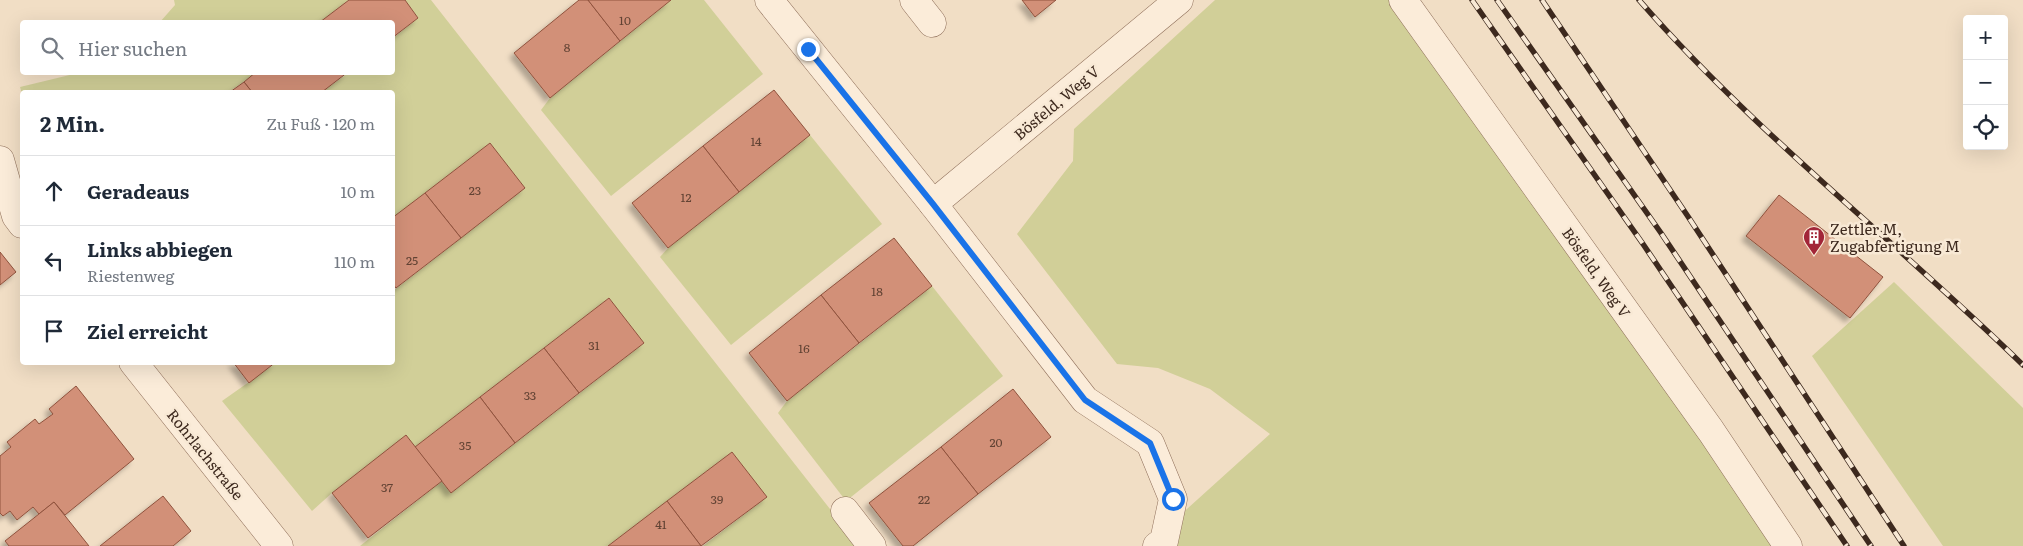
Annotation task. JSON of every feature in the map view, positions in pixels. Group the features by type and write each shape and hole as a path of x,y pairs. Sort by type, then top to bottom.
{"street":[{"path":"770,0 933,204 1085,400 1150,443 1173,499 1164,541 1157,546"},
{"path":"914,0 932,22"},
{"name":"Bösfeld, Weg V","path":"933,204 1179,0"},
{"name":"Bösfeld, Weg V","path":"1403,0 1711,431 1788,546"},
{"path":"0,160 16,216 20,221"},
{"name":"Rohrlachstraße","path":"135,365 279,546"},
{"path":"844,511 872,546"}],"shaded area":[{"path":"174,0 349,0 323,20 162,20 175,5"},
{"path":"405,0 431,0 859,546 703,546 767,497 732,452 608,546 360,546 442,481 451,493 644,343 609,298 415,447 406,436 332,493 312,511 222,401 273,365 395,365 395,289 525,188 490,143 395,216 395,90 325,90 345,75 395,75 395,36 418,18"},
{"path":"671,0 704,0 763,74 611,196 541,110 550,98"},
{"path":"1215,0 1392,0 1551,221 1773,546 1146,546 1270,434 1210,389 1158,368 1117,364 1017,234 1073,161 1074,129"},
{"path":"70,75 253,75 232,90 21,90 20,87"},
{"path":"810,135 882,224 731,345 660,257 668,248"},
{"path":"1894,282 2023,408 2023,546 1943,546 1812,356"},
{"path":"932,286 1003,376 846,501 778,413 787,401"}],"building":[{"path":"349,0 405,0 418,18 395,36 395,20 323,20"},
{"path":"579,0 588,0 620,41 550,98 514,53"},
{"path":"588,0 671,0 620,41"},
{"path":"1022,0 1056,0 1035,17"},
{"path":"252,75 344,75 325,90 250,90 244,82"},
{"path":"244,82 250,90 233,90"},
{"path":"774,90 810,135 739,192 703,146"},
{"path":"490,143 525,188 461,238 425,193"},
{"path":"703,146 739,192 668,248 632,203"},
{"path":"425,193 461,238 396,288 395,287 395,216"},
{"name":"Zettler M, Zugabfertigung M","path":"1779,195 1883,277 1850,318 1746,236"},
{"path":"894,238 932,286 859,343 821,295"},
{"path":"0,252 16,272 0,285"},
{"path":"821,295 859,343 787,401 749,353"},
{"path":"609,298 644,343 579,393 544,348"},
{"path":"544,348 579,393 515,443 480,397"},
{"path":"235,365 272,365 249,383"},
{"path":"76,386 134,459 65,515 54,502 39,514 33,507 17,520 10,511 3,516 0,513 0,456 11,447 7,442 35,419 39,424 53,414 49,409"},
{"path":"1013,389 1051,437 978,494 941,447"},
{"path":"480,397 515,443 451,493 415,447"},
{"path":"406,435 442,481 368,538 332,493"},
{"path":"941,447 978,494 913,546 903,546 869,503"},
{"path":"732,452 767,497 701,546 667,501"},
{"path":"163,496 191,531 173,546 100,546"},
{"path":"667,501 701,546 608,546"},
{"path":"54,502 89,546 9,546 5,541"}],"railway":[{"path":"1472,0 1643,244 1847,546"},
{"path":"1497,0 1661,233 1871,546"},
{"path":"1542,0 1689,218 1904,546"},
{"path":"1639,0 1730,96 1778,142 1975,319 2023,365"}],"place":[{"name":"Zettler M, Zugabfertigung M","path":"1814,256"}],"route":[{"path":"808,49 933,204 1085,400 1150,443 1173,499"}]}
